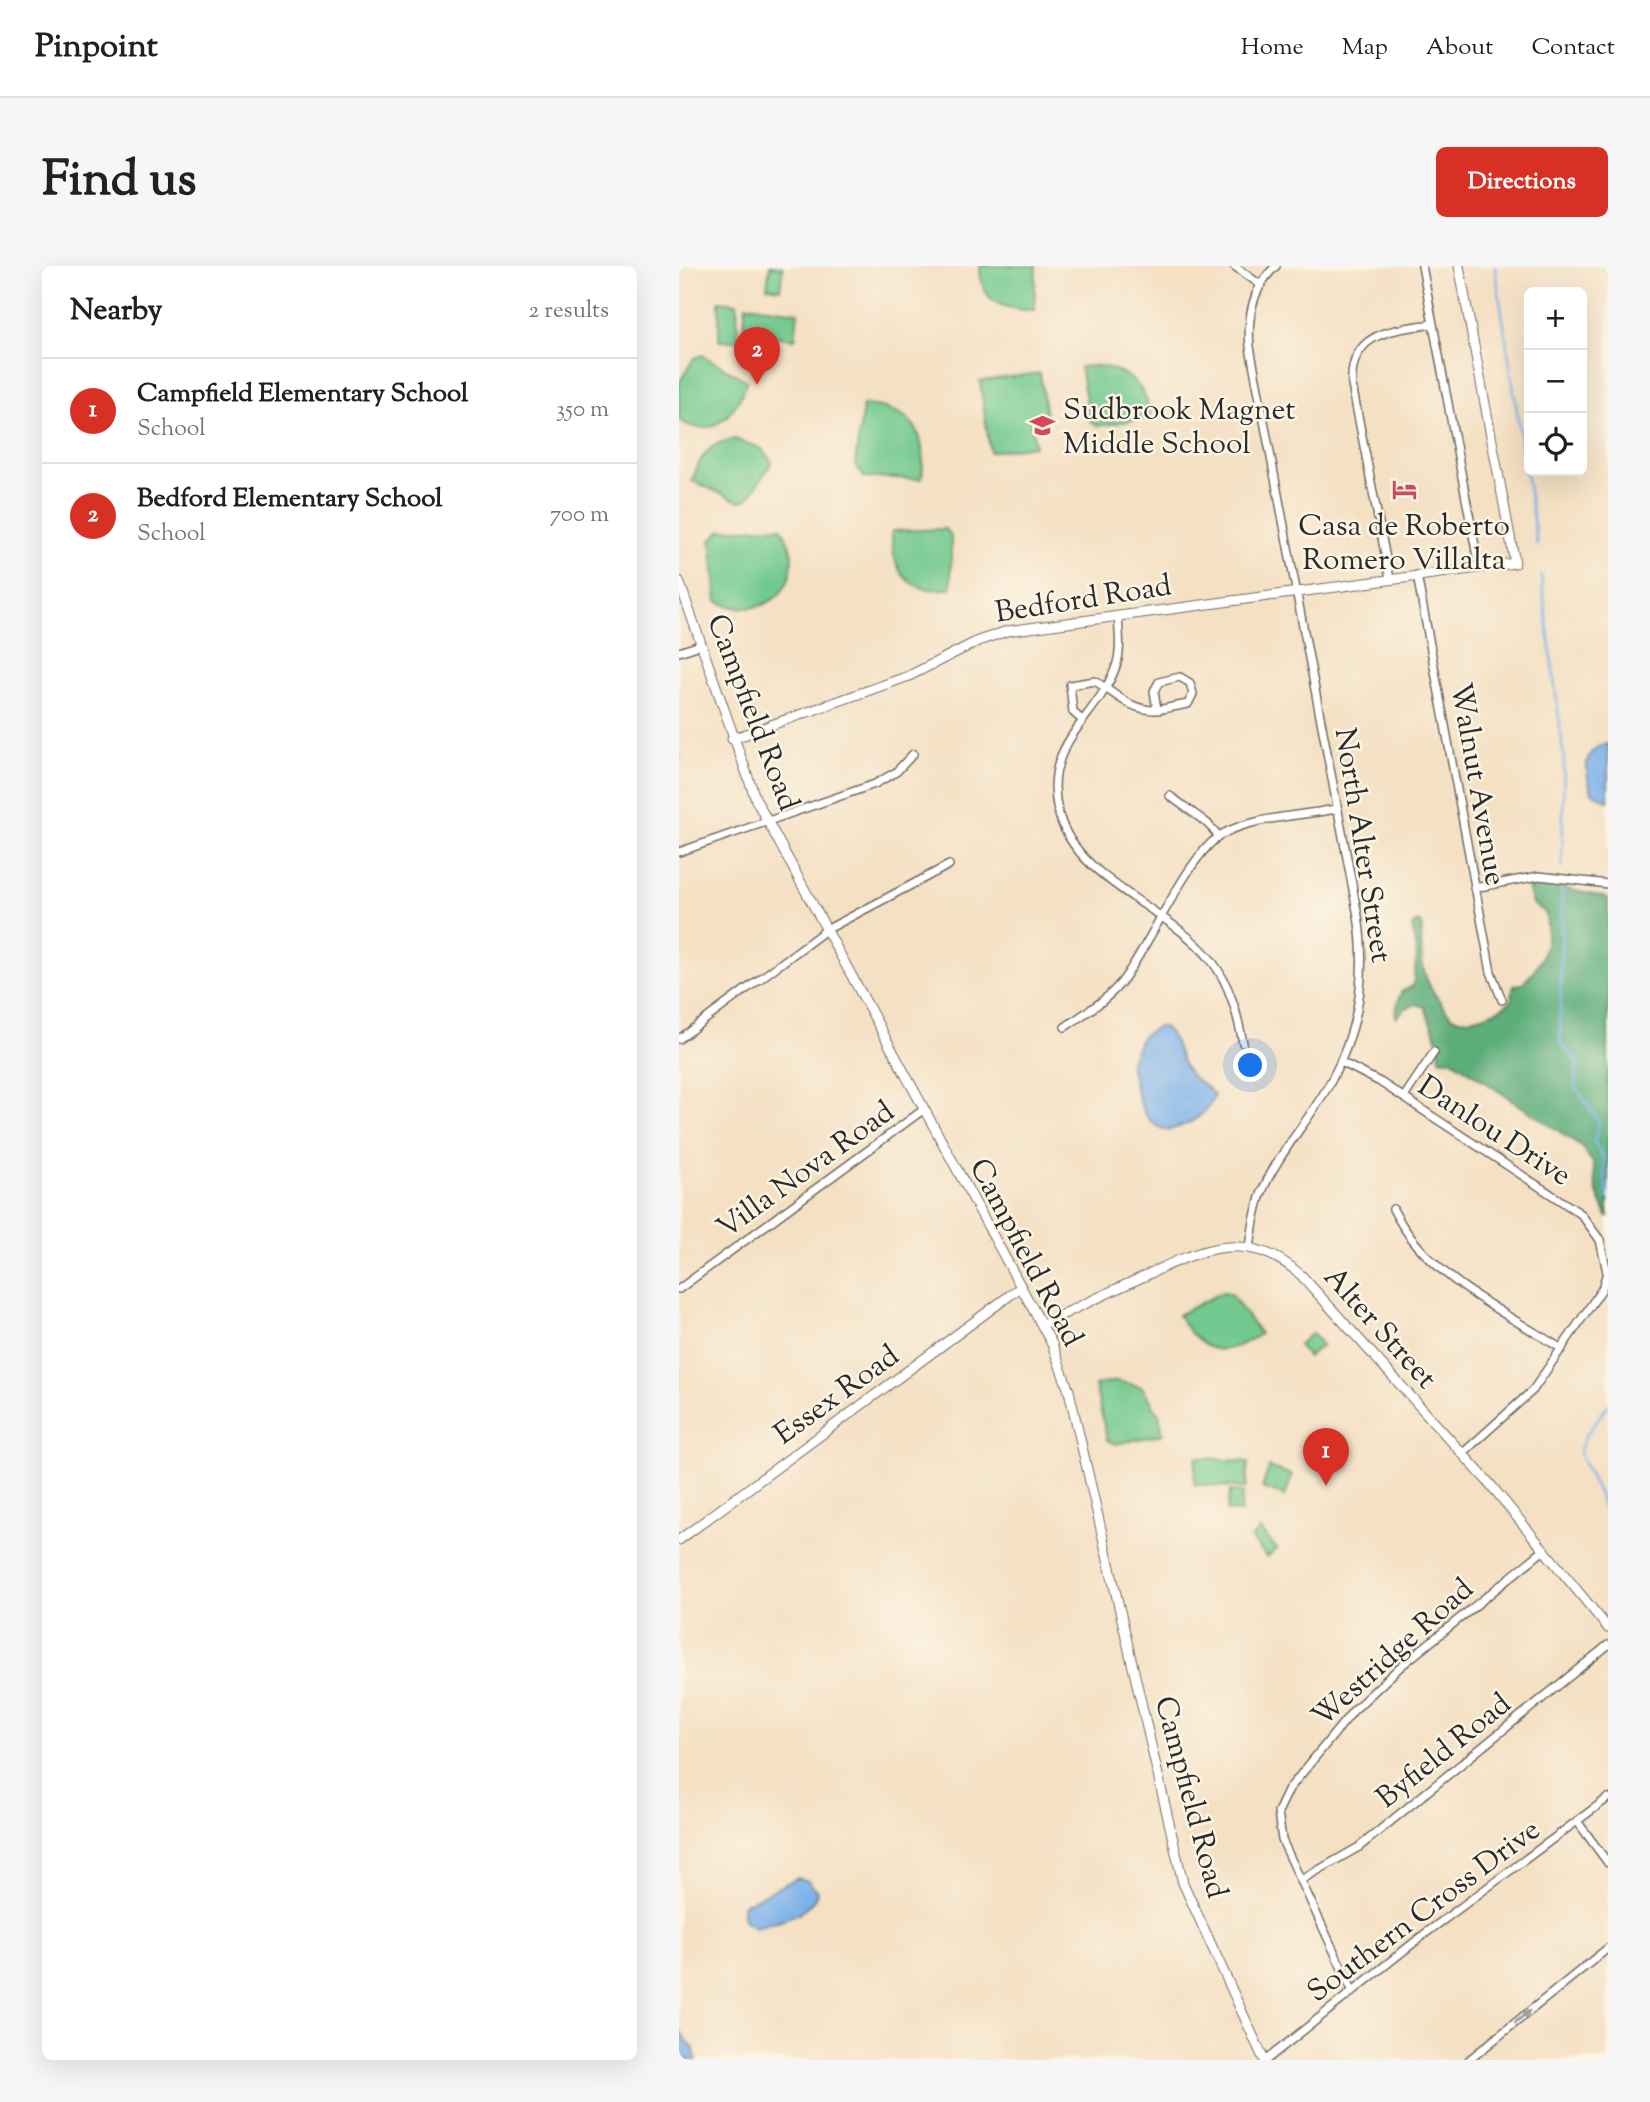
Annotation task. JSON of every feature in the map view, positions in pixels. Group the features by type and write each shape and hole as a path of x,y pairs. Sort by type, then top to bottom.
{"street":[{"path":"1234,266 1261,285"},
{"name":"North Alter Street","path":"1250,1247 1254,1220 1266,1183 1341,1062 1355,1022 1363,959 1250,347 1249,319 1261,285 1276,266"},
{"path":"1422,266 1479,567"},
{"name":"Bedford Road","path":"732,739 909,676 992,635 1515,563 1459,266"},
{"path":"1390,579 1352,385 1352,367 1358,352 1373,338 1432,324"},
{"name":"Walnut Avenue","path":"1417,575 1491,972 1502,1000"},
{"name":"Campfield Road","path":"679,581 749,786 923,1110 1043,1324 1069,1391 1184,1883 1265,2060"},
{"path":"1118,617 1119,653 1105,687 1066,743 1056,769 1055,797 1062,825 1088,862 1190,939 1213,962 1233,1002 1243,1043"},
{"path":"679,652 701,645"},
{"path":"1081,720 1073,712 1070,685 1095,681 1137,709 1157,710 1188,704 1193,694 1190,683 1180,677 1159,682 1154,691 1157,710"},
{"path":"679,852 886,778 913,754"},
{"path":"1170,796 1219,836"},
{"path":"1065,1027 1116,989 1199,857 1219,836 1256,824 1337,809"},
{"path":"679,1039 826,930 949,865"},
{"path":"1475,888 1539,876 1608,884"},
{"path":"1404,1097 1434,1052"},
{"name":"Danlou Drive","path":"1341,1062 1404,1097 1581,1214 1595,1230 1606,1263 1606,1282 1562,1349 1526,1397 1463,1454"},
{"name":"Villa Nova Road","path":"679,1289 923,1110"},
{"path":"1393,1209 1409,1236 1440,1268 1562,1349"},
{"name":"Alter Street","path":"1043,1324 1201,1250 1250,1247 1277,1257 1301,1275 1463,1454 1608,1628"},
{"name":"Essex Road","path":"679,1540 1021,1287"},
{"name":"Westridge Road","path":"1353,1992 1282,1839 1278,1820 1281,1804 1289,1789 1330,1736 1374,1691 1544,1550"},
{"name":"Byfield Road","path":"1301,1880 1359,1847 1608,1645"},
{"name":"Southern Cross Drive","path":"1265,2060 1426,1933 1608,1798"},
{"path":"1577,1821 1608,1863"},
{"path":"1469,2060 1608,1948"}],"green space":[{"path":"770,266 783,267 780,289 767,287"},
{"path":"980,266 1036,266 1034,310 1002,306 995,302 984,288"},
{"path":"719,301 737,303 738,341 719,341"},
{"path":"746,305 798,312 795,339 743,332"},
{"path":"702,355 747,381 730,412 722,420 703,428 679,420 679,383 694,358"},
{"path":"1098,366 1118,371 1134,382 1145,397 1150,418 1097,426 1090,421 1080,367"},
{"path":"1040,373 1046,417 1031,419 1035,446 990,452 980,381"},
{"path":"863,405 894,411 913,425 922,448 922,479 864,477 855,464"},
{"path":"734,439 761,448 772,462 749,498 740,502 692,481 698,465 711,448"},
{"path":"781,527 790,546 792,558 791,573 778,595 756,607 730,606 717,601 711,540 721,530"},
{"path":"945,529 951,535 951,588 924,588 905,578 895,558 892,531"},
{"path":"1546,884 1608,898 1608,1218 1597,1193 1593,1163 1581,1146 1452,1060 1440,1059 1437,1038 1425,1007 1416,1004 1404,1009 1397,1017 1395,1014 1401,992 1413,986 1417,956 1412,927 1417,922 1422,924 1421,953 1425,975 1452,1017 1466,1019 1483,1016 1511,1001 1514,985 1522,984 1544,951 1547,933 1545,912 1533,904 1528,888"},
{"path":"1222,1292 1231,1294 1260,1334 1234,1347 1223,1349 1204,1345 1195,1338 1178,1315"},
{"path":"1312,1333 1322,1345 1308,1357 1298,1345"},
{"path":"1117,1381 1142,1387 1159,1414 1163,1434 1116,1444 1107,1440 1095,1385"},
{"path":"1196,1457 1248,1462 1246,1488 1194,1484"},
{"path":"1269,1467 1292,1475 1285,1496 1262,1488"},
{"path":"1230,1491 1243,1492 1241,1512 1227,1511"},
{"path":"1260,1530 1277,1549 1267,1557 1251,1538"}],"water":[{"path":"1608,744 1608,801 1592,792 1587,762 1593,751"},
{"path":"1158,1027 1164,1027 1169,1032 1185,1067 1214,1096 1207,1109 1196,1119 1169,1130 1151,1122 1145,1114 1130,1064 1142,1036"},
{"path":"797,1878 808,1881 817,1891 814,1899 801,1912 755,1927 744,1920 742,1905"},
{"path":"679,2031 694,2049 696,2060 680,2060"}],"waterway":[{"path":"1495,266 1537,545"},
{"path":"1541,575 1564,759 1562,867"},
{"path":"1562,889 1560,1043 1576,1060 1574,1084 1599,1123 1594,1142 1603,1157 1608,1198"},
{"path":"1608,1405 1586,1435 1579,1452 1608,1515"}],"place":[{"name":"Bedford Elementary School","path":"757,385"},
{"name":"Sudbrook Magnet Middle School","path":"1043,426"},
{"name":"Casa de Roberto Romero Villalta","path":"1404,490"},
{"name":"Campfield Elementary School","path":"1326,1486"}]}
